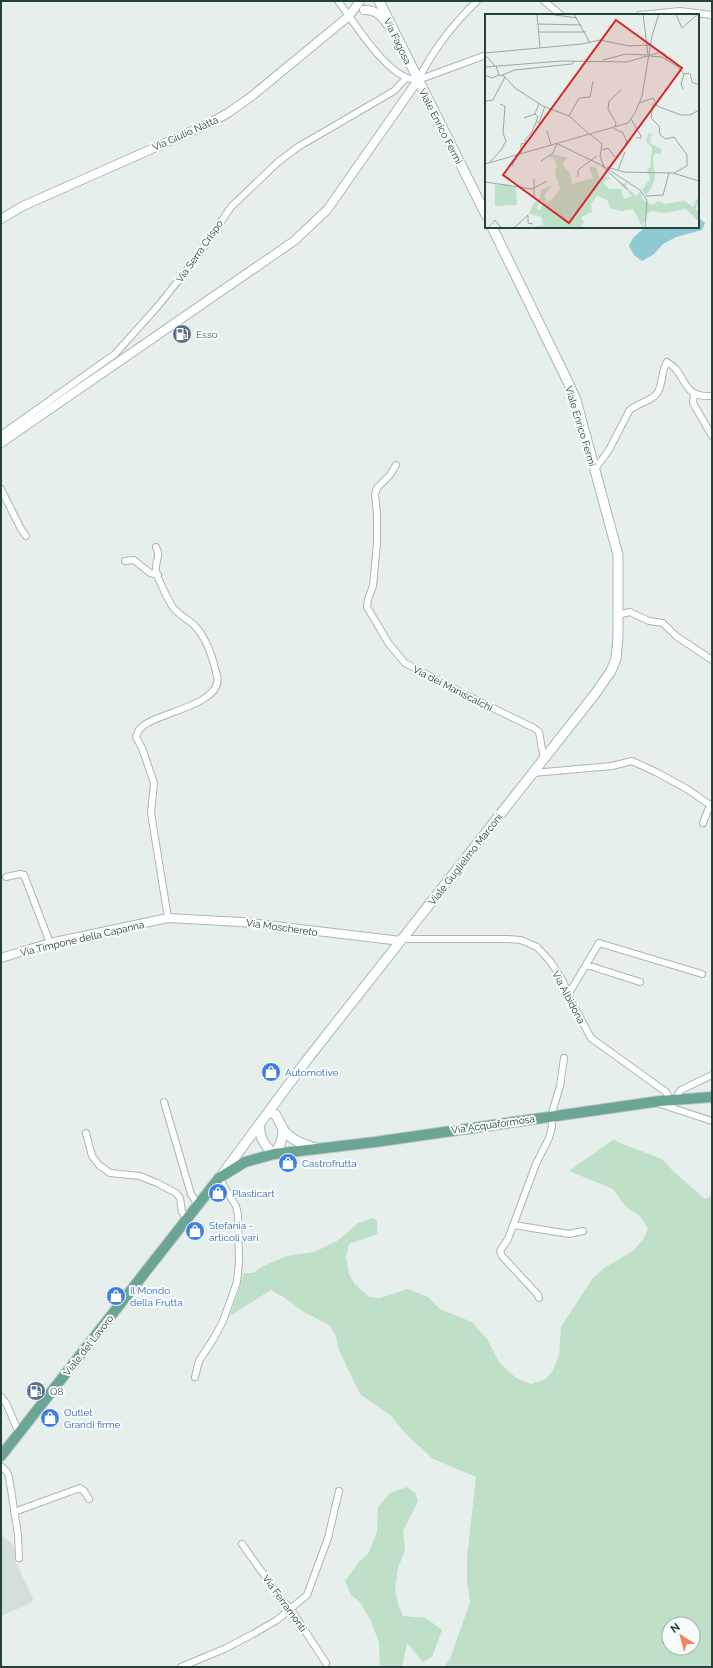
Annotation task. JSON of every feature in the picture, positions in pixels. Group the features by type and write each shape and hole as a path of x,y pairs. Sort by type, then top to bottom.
{"main road":[{"name":"Via Fagosa","path":"378,1 418,80"},
{"name":"Viale Enrico Fermi","path":"418,80 485,213"},
{"name":"Viale Enrico Fermi","path":"492,228 576,400 618,555 618,615"},
{"name":"Viale Guglielmo Marconi","path":"220,1178 260,1124 273,1114 284,1092 306,1061 534,773 611,671 617,651 618,615"},
{"name":"Via Acquaformosa","path":"274,1154 375,1142 674,1099 712,1097"},
{"path":"273,1114 283,1130 301,1144 316,1148"},
{"path":"260,1124 259,1130 263,1142 274,1154 281,1142 283,1130"},
{"name":"Viale del Lavoro","path":"1,1456 220,1178 245,1162 274,1154"}],"street":[{"path":"338,1 387,66 411,80 418,80 485,55"},
{"path":"361,4 373,1"},
{"path":"1,443 294,241 327,210 418,80 424,68 446,38 477,1"},
{"path":"544,1 554,12"},
{"path":"361,4 379,13 393,32"},
{"name":"Via Giulio Natta","path":"1,219 23,206 208,124 228,113 252,96 349,16 361,4"},
{"path":"650,14 680,11 712,15"},
{"name":"Via Serra Crispo","path":"1,434 115,354 158,306 197,257 230,207 278,162 298,147 394,91 406,78"},
{"path":"595,469 610,450 628,411 655,395 659,390 663,368 667,362 676,370 694,394 702,397 712,396"},
{"path":"694,394 693,403 712,436"},
{"name":"Via dei Maniscalchi","path":"396,465 390,475 377,488 375,494 377,514 373,586 366,604 389,644 405,663 534,728 539,732 541,737 544,760"},
{"path":"1,489 26,536"},
{"path":"156,547 159,554 156,570 168,598 177,612 198,630 211,657 217,678 217,685 206,696 186,708 142,726 136,737 154,783 151,812 165,918"},
{"path":"125,561 134,560 150,573 158,575"},
{"path":"618,615 630,612 649,621 663,623 676,636 712,660"},
{"path":"534,773 604,766 632,761 687,789 710,805 703,823"},
{"path":"6,877 20,874 24,875 50,943"},
{"name":"Via Moschereto","path":"165,918 241,922 402,940"},
{"name":"Via Timpone della Capanna","path":"1,958 50,943 84,937 165,918"},
{"name":"Via Albidona","path":"402,940 506,938 537,947 550,962 563,981 568,995 591,1038 674,1099"},
{"path":"568,995 599,943 702,974"},
{"path":"587,964 640,982"},
{"path":"539,1298 538,1295 502,1256 500,1251 514,1225 536,1164 549,1138 552,1127 551,1116 560,1086 564,1058"},
{"path":"674,1099 681,1090 712,1075"},
{"path":"164,1102 191,1194 198,1205"},
{"path":"653,1102 712,1121"},
{"path":"86,1133 92,1156 99,1165 110,1173 140,1176 157,1182 176,1193 180,1198 182,1212 187,1219"},
{"path":"195,1377 199,1361 223,1321 236,1282 239,1263 238,1215 236,1206 220,1178"},
{"path":"514,1225 569,1234 583,1231"},
{"path":"1,1397 6,1403 19,1433"},
{"path":"1,1466 7,1472 9,1477 19,1558"},
{"path":"14,1512 80,1488 89,1499"},
{"path":"181,1667 224,1649 253,1634 277,1620 307,1595 328,1538 339,1491"},
{"name":"Via Ferramonti","path":"242,1544 282,1600 290,1608 326,1663"}],"shaded area":[{"path":"1,1534 14,1546 15,1561 33,1598 31,1603 1,1616"}],"green space":[{"path":"614,1139 620,1143 662,1159 674,1172 705,1199 712,1196 712,1667 444,1667 450,1659 470,1602 467,1581 467,1557 476,1477 433,1459 407,1435 390,1415 360,1394 338,1348 336,1336 329,1325 302,1311 285,1298 271,1290 230,1316 244,1273 253,1273 263,1266 287,1256 314,1252 337,1241 358,1223 373,1218 377,1222 377,1234 349,1244 346,1257 349,1274 354,1283 369,1297 380,1298 408,1289 428,1297 440,1309 472,1322 487,1339 499,1362 516,1378 531,1384 546,1379 553,1370 559,1356 561,1327 592,1279 604,1268 633,1251 644,1238 648,1228 640,1216 626,1207 613,1189 569,1171"},
{"path":"407,1487 415,1493 418,1501 403,1531 405,1550 398,1568 395,1588 398,1604 403,1616 426,1618 442,1630 432,1657 423,1662 407,1643 402,1667 380,1667 379,1643 371,1621 360,1602 351,1595 345,1581 359,1562 368,1554 377,1532 378,1507 390,1493"}],"water":[{"path":"699,218 705,223 702,230 676,237 663,244 654,254 642,261 634,255 629,246 633,238 644,228 699,228"}],"place":[{"name":"Esso","path":"182,334"},
{"name":"Automotive","path":"271,1072"},
{"name":"Castrofrutta","path":"288,1163"},
{"name":"Plasticart","path":"218,1193"},
{"name":"Stefania - articoli vari","path":"195,1231"},
{"name":"Il Mondo della Frutta","path":"116,1296"},
{"name":"Q8","path":"36,1391"},
{"name":"Outlet Grandi firme","path":"50,1418"}]}
